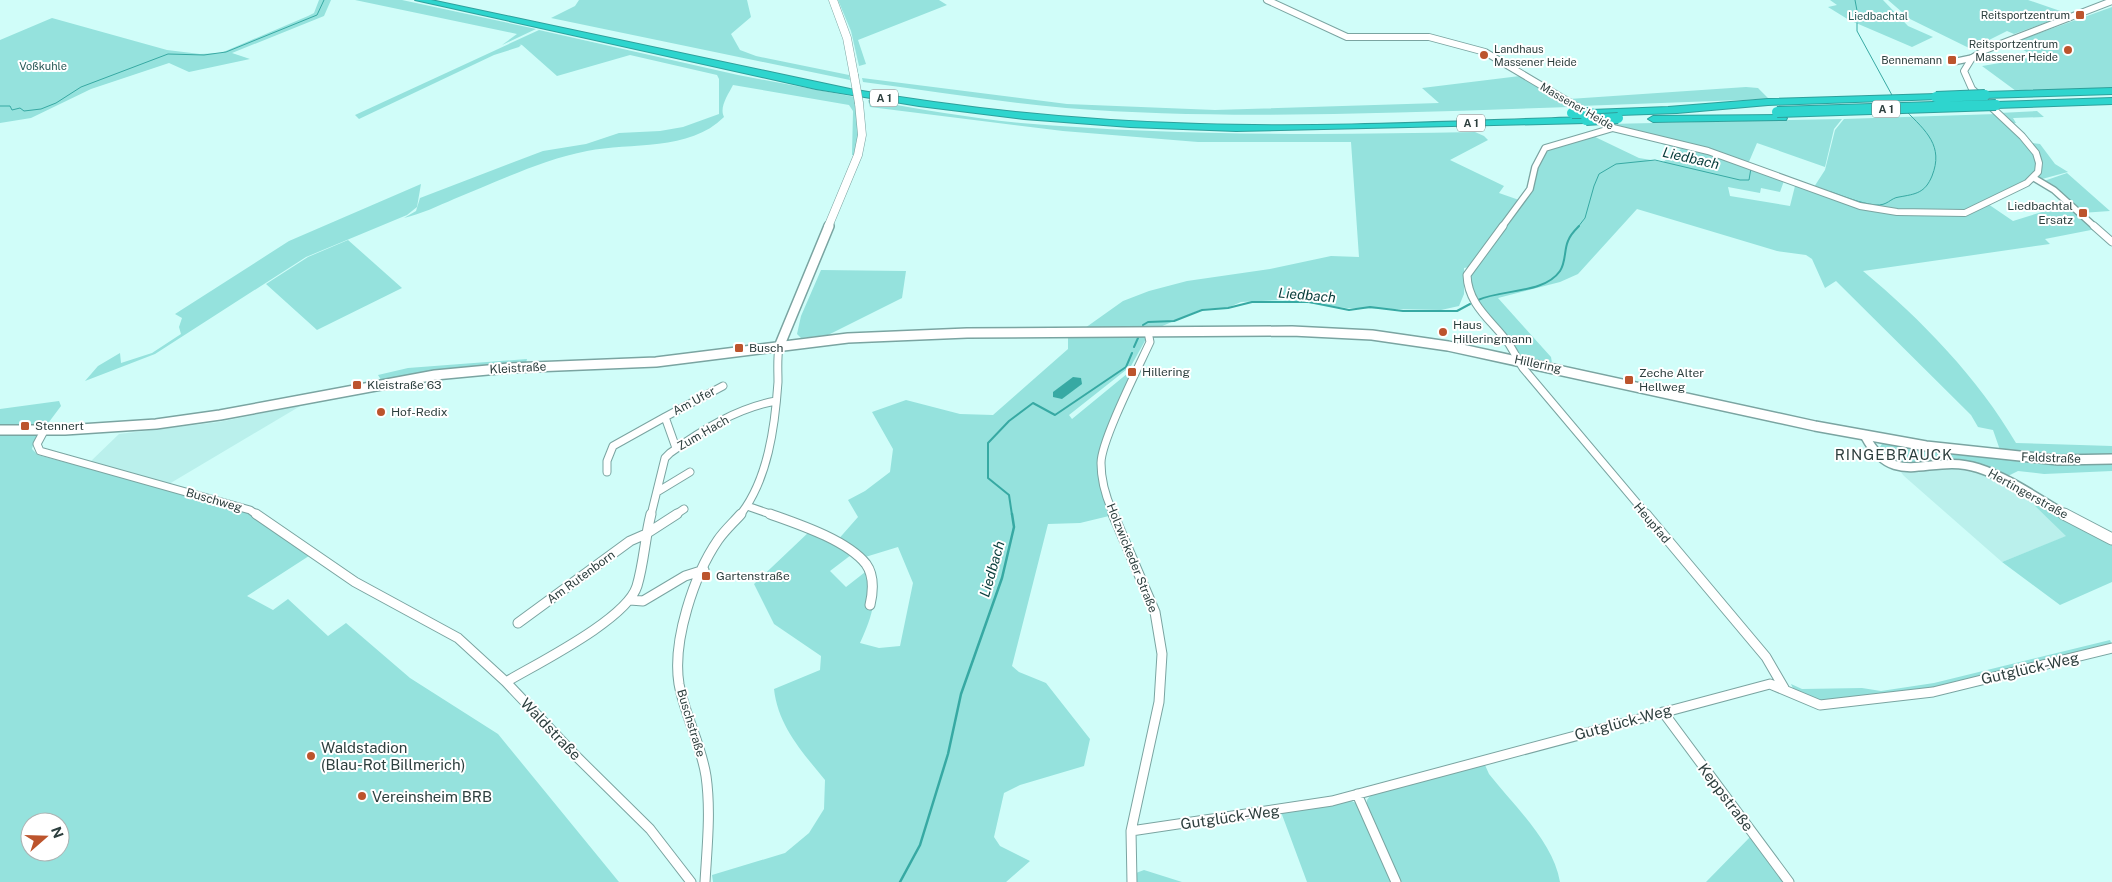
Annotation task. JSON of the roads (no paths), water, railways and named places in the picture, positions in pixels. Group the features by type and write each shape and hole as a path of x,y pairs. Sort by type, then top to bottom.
{"highway":[{"name":"A 1","path":"419,0 823,87 942,107 1023,116 1130,124 1236,128 1357,127 1586,120 1613,119 1669,110 1775,110"},
{"name":"A 1","path":"449,0 844,84 1025,109 1131,117 1235,120 1360,120 1572,113 1613,119"},
{"path":"1993,103 2112,90"},
{"path":"1775,110 1993,103 2112,96"},
{"path":"1613,119 1723,120 1775,110 2112,101"},
{"path":"1993,103 2112,107"}],"main road":[{"path":"779,346 858,155 862,135 860,103 847,38 833,0"},
{"name":"Hillering","path":"779,346 848,338 913,334 1292,331 1347,333 1439,344 1866,436 1991,454"},
{"name":"Kleistraße","path":"0,430 44,431 178,422 409,379 473,371 647,363 779,346"},
{"name":"Feldstraße","path":"1991,454 2058,460 2112,459"}],"street":[{"name":"Massener Heide","path":"1267,0 1347,37 1429,37 1489,54 1613,119 1703,149 1851,203 1897,212 1965,213 2034,178"},
{"path":"1965,67 1953,62 1972,58 1991,48 2112,1"},
{"path":"1972,58 1965,67 1965,75 1972,89 2022,136 2036,153 2040,166 2034,178 2054,190 2112,242"},
{"name":"Heupfad","path":"1613,119 1545,148 1535,168 1530,189 1467,274 1469,292 1474,302 1510,346 1518,360 1766,657 1784,688"},
{"name":"Holzwickeder Straße","path":"1132,882 1131,831 1159,702 1162,654 1155,612 1111,509 1104,486 1101,462 1107,440 1150,342 1148,332"},
{"name":"Buschstraße","path":"705,882 708,815 706,778 698,746 682,699 677,664 684,624 704,570 720,538 747,506 757,486 769,444 776,402 779,346"},
{"name":"Am Ufer","path":"607,472 607,461 613,446 723,386"},
{"name":"Zum Hach","path":"506,682 613,617 630,600 637,586 646,534 665,458 676,448 741,410 758,404 776,402"},
{"name":"Am Ufer","path":"665,417 676,448"},
{"name":"Buschweg","path":"44,431 37,444 40,451 250,510 355,582 390,601"},
{"name":"Hertingerstraße","path":"1866,436 1876,457 1886,464 1907,467 1949,463 1977,468 2013,485 2112,539"},
{"path":"657,492 690,472"},
{"path":"747,506 796,522 833,541 862,559 867,566 874,593 870,605"},
{"path":"646,534 684,509"},
{"name":"Am Rutenborn","path":"518,623 630,541 646,534"},
{"path":"630,600 642,601 685,576 704,570"},
{"name":"Waldstraße","path":"390,601 458,638 506,682 576,756 650,829 691,882"},
{"name":"Gutglück-Weg","path":"1131,831 1258,814 1357,794 1770,684 1784,688 1805,700 1820,705 1933,692 2112,648"},
{"name":"Keppstraße","path":"1663,712 1789,882"},
{"path":"1357,794 1396,882"}],"waterway":[{"path":"0,106 10,106 12,110 20,108 24,111 41,109 56,103 81,87 168,54 204,55 226,52 317,15 324,0"},
{"name":"Liedbach","path":"1855,0 1859,21"},
{"name":"Liedbach","path":"1857,23 1857,31 1893,97"},
{"name":"Liedbach","path":"1831,192 1864,203 1879,205 1896,198 1915,194 1926,186 1932,176 1935,165 1936,156 1934,148 1926,132 1906,111"},
{"name":"Liedbach","path":"1578,227 1585,218 1599,174 1616,164 1655,160 1740,180 1749,180 1751,168"},
{"name":"Liedbach","path":"1478,300 1544,284 1553,278 1560,271 1569,239 1579,226"},
{"name":"Liedbach","path":"1143,325 1148,322 1174,321 1202,310 1228,308 1252,302 1309,302 1349,310 1370,307 1403,311 1457,311 1470,304"},
{"name":"Liedbach","path":"1134,347 1138,338"},
{"name":"Liedbach","path":"1012,515 1009,495 988,478 988,443 1009,421 1033,403 1055,415 1126,367 1132,353"},
{"name":"Liedbach","path":"900,882 920,845 948,754 961,694 1002,578 1014,527 1012,514"}],"place":[{"name":"Reitsportzentrum","path":"2080,15"},
{"name":"Reitsportzentrum Massener Heide","path":"2068,50"},
{"name":"Landhaus Massener Heide","path":"1484,55"},
{"name":"Bennemann","path":"1952,60"},
{"name":"Liedbachtal Ersatz","path":"2083,213"},
{"name":"Haus Hilleringmann","path":"1443,332"},
{"name":"Busch","path":"739,348"},
{"name":"Hillering","path":"1132,372"},
{"name":"Zeche Alter Hellweg","path":"1629,380"},
{"name":"Kleistraße 63","path":"357,385"},
{"name":"Hof-Redix","path":"381,412"},
{"name":"Stennert","path":"25,426"},
{"name":"Gartenstraße","path":"706,576"},
{"name":"Waldstadion (Blau-Rot Billmerich)","path":"311,756"},
{"name":"Vereinsheim BRB","path":"362,796"}],"district":[{"name":"RINGEBRAUCK","path":"1894,454"}],"park label":[{"name":"Liedbachtal","path":"1878,16"},
{"name":"Voßkuhle","path":"43,66"}]}
